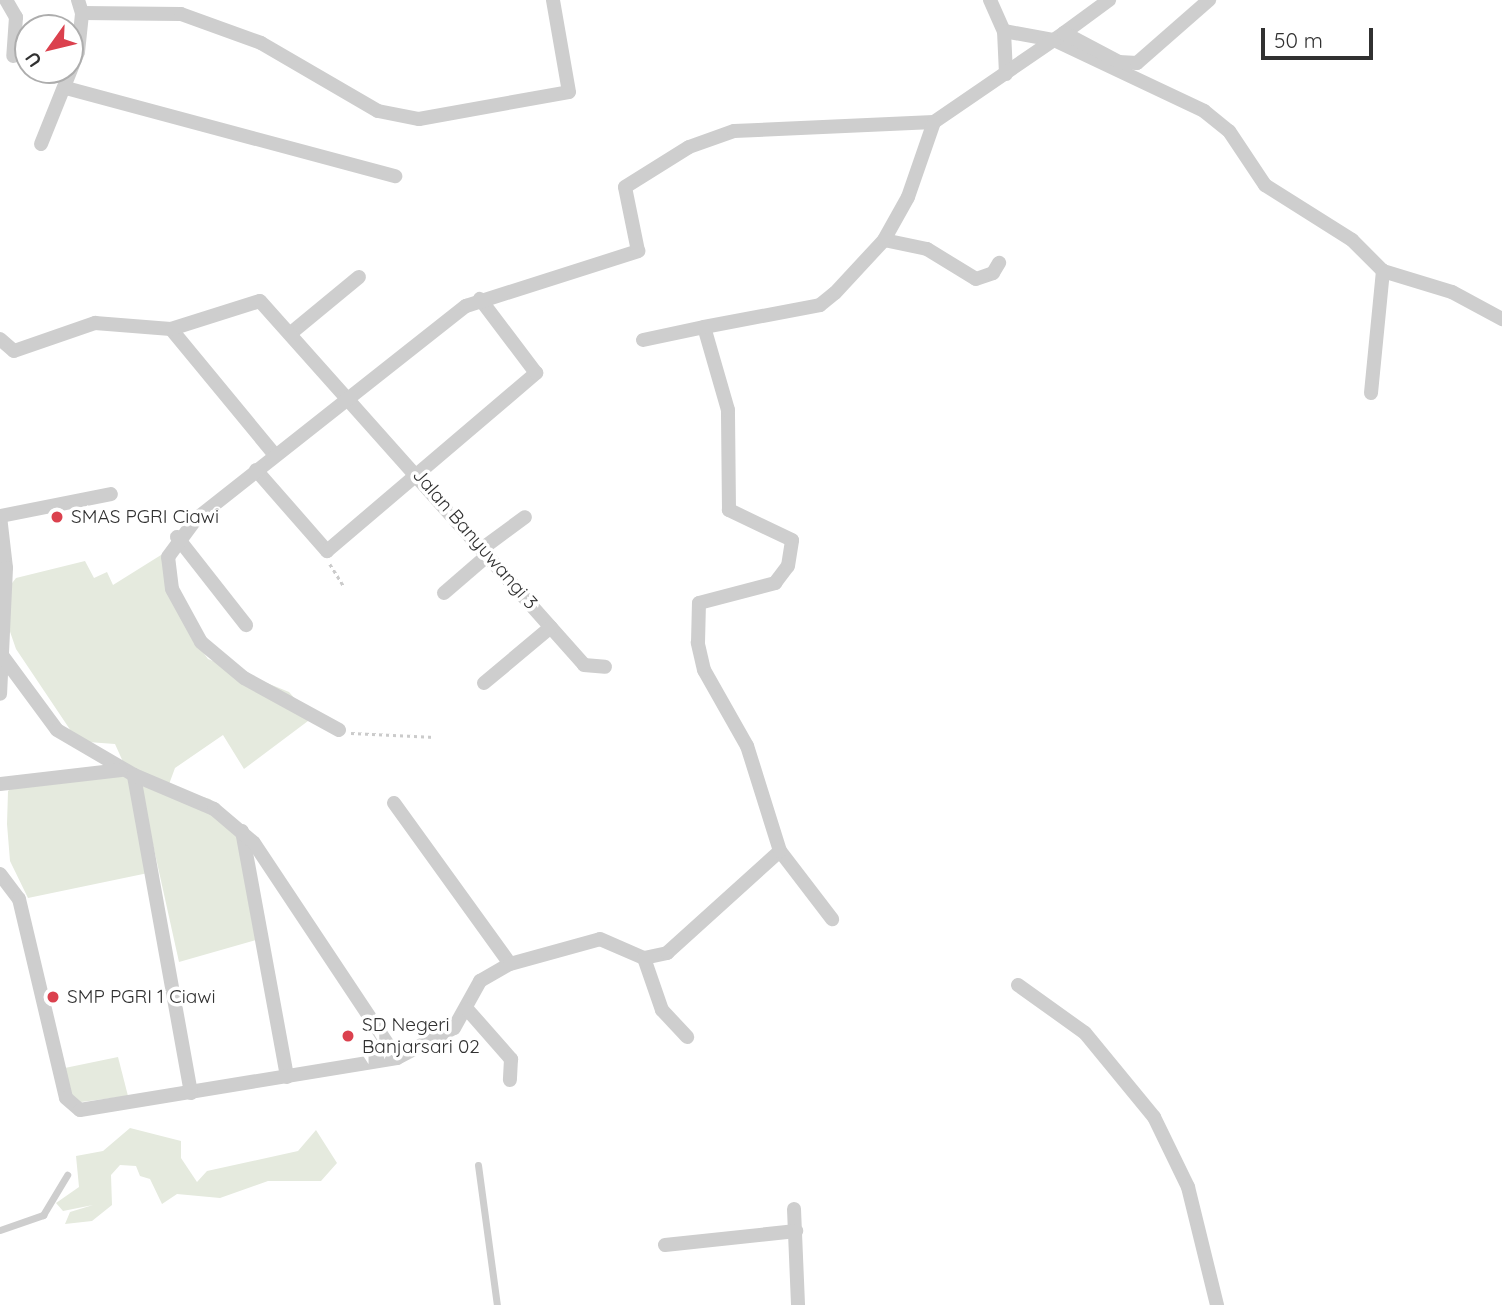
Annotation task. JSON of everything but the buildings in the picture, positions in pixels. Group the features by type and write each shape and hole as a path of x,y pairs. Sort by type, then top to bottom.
{"street":[{"path":"5,0 16,17 13,55"},
{"path":"41,144 66,88 80,7 181,14 261,43 379,111 419,118 569,92 553,0"},
{"path":"990,0 1004,31 1006,74"},
{"path":"339,730 244,678 201,642 168,572 177,537 275,455 480,299 638,251 625,187 709,137 933,122 1006,74 1109,0"},
{"path":"1004,31 1059,36 1119,62 1137,63 1209,0"},
{"path":"1059,36 1204,111 1229,131 1265,185 1352,240 1383,271 1435,285 1502,319"},
{"path":"66,88 395,176"},
{"path":"643,340 820,305 884,240 908,197 933,122"},
{"path":"884,240 927,249 976,279 993,274 999,262"},
{"path":"1371,393 1383,271"},
{"path":"291,333 359,277"},
{"name":"Jalan Banyuwangi 3","path":"171,329 254,299 291,333 350,397 584,666 605,667"},
{"path":"256,470 323,551 418,474 538,370 480,299"},
{"path":"0,339 13,351 95,323 171,329 275,455"},
{"path":"704,327 728,410 729,510 792,540 788,566 775,583 699,603 698,643 704,670 747,746 780,851 832,919"},
{"path":"0,694 6,568 0,516 111,494"},
{"path":"444,593 526,517"},
{"path":"177,537 246,625"},
{"path":"484,682 551,627"},
{"path":"1,654 57,730 128,773 214,808 242,830 397,1058"},
{"path":"0,784 128,773"},
{"path":"128,773 191,1093"},
{"path":"394,803 510,964"},
{"path":"242,830 286,1077"},
{"path":"0,874 23,912 69,1104 87,1109 397,1058 446,1035 467,1009 480,981 510,964 600,939 645,958 667,953 780,851"},
{"path":"645,958 662,1010 687,1037"},
{"path":"1018,985 1093,1041 1154,1116 1188,1187 1217,1305"},
{"path":"467,1009 511,1059 510,1080"},
{"path":"794,1209 798,1305"},
{"path":"665,1245 796,1231"}],"lane":[{"path":"478,1165 497,1305"},
{"path":"0,1230 43,1214 67,1175"}],"path":[{"path":"323,551 343,585"},
{"path":"339,730 435,737"}],"shaded area":[{"path":"161,555 192,637 208,659 289,692 312,718 244,769 223,735 175,768 168,787 210,799 241,824 263,938 179,962 150,831 148,873 28,898 10,861 7,824 8,791 15,785 124,764 115,744 88,742 71,731 16,649 7,623 9,587 16,578 85,561 94,578 107,572 113,585"},
{"path":"118,1057 128,1096 73,1103 60,1069"},
{"path":"130,1128 181,1141 181,1158 197,1182 207,1171 298,1151 316,1130 337,1163 321,1181 268,1181 220,1198 177,1194 162,1204 150,1179 140,1176 136,1166 120,1165 111,1175 112,1205 92,1221 65,1224 70,1212 93,1205 63,1211 56,1203 79,1187 76,1156 103,1151"}],"place":[{"name":"SMAS PGRI Ciawi","path":"57,517"},
{"name":"SMP PGRI 1 Ciawi","path":"53,997"},
{"name":"SD Negeri Banjarsari 02","path":"348,1036"}]}
